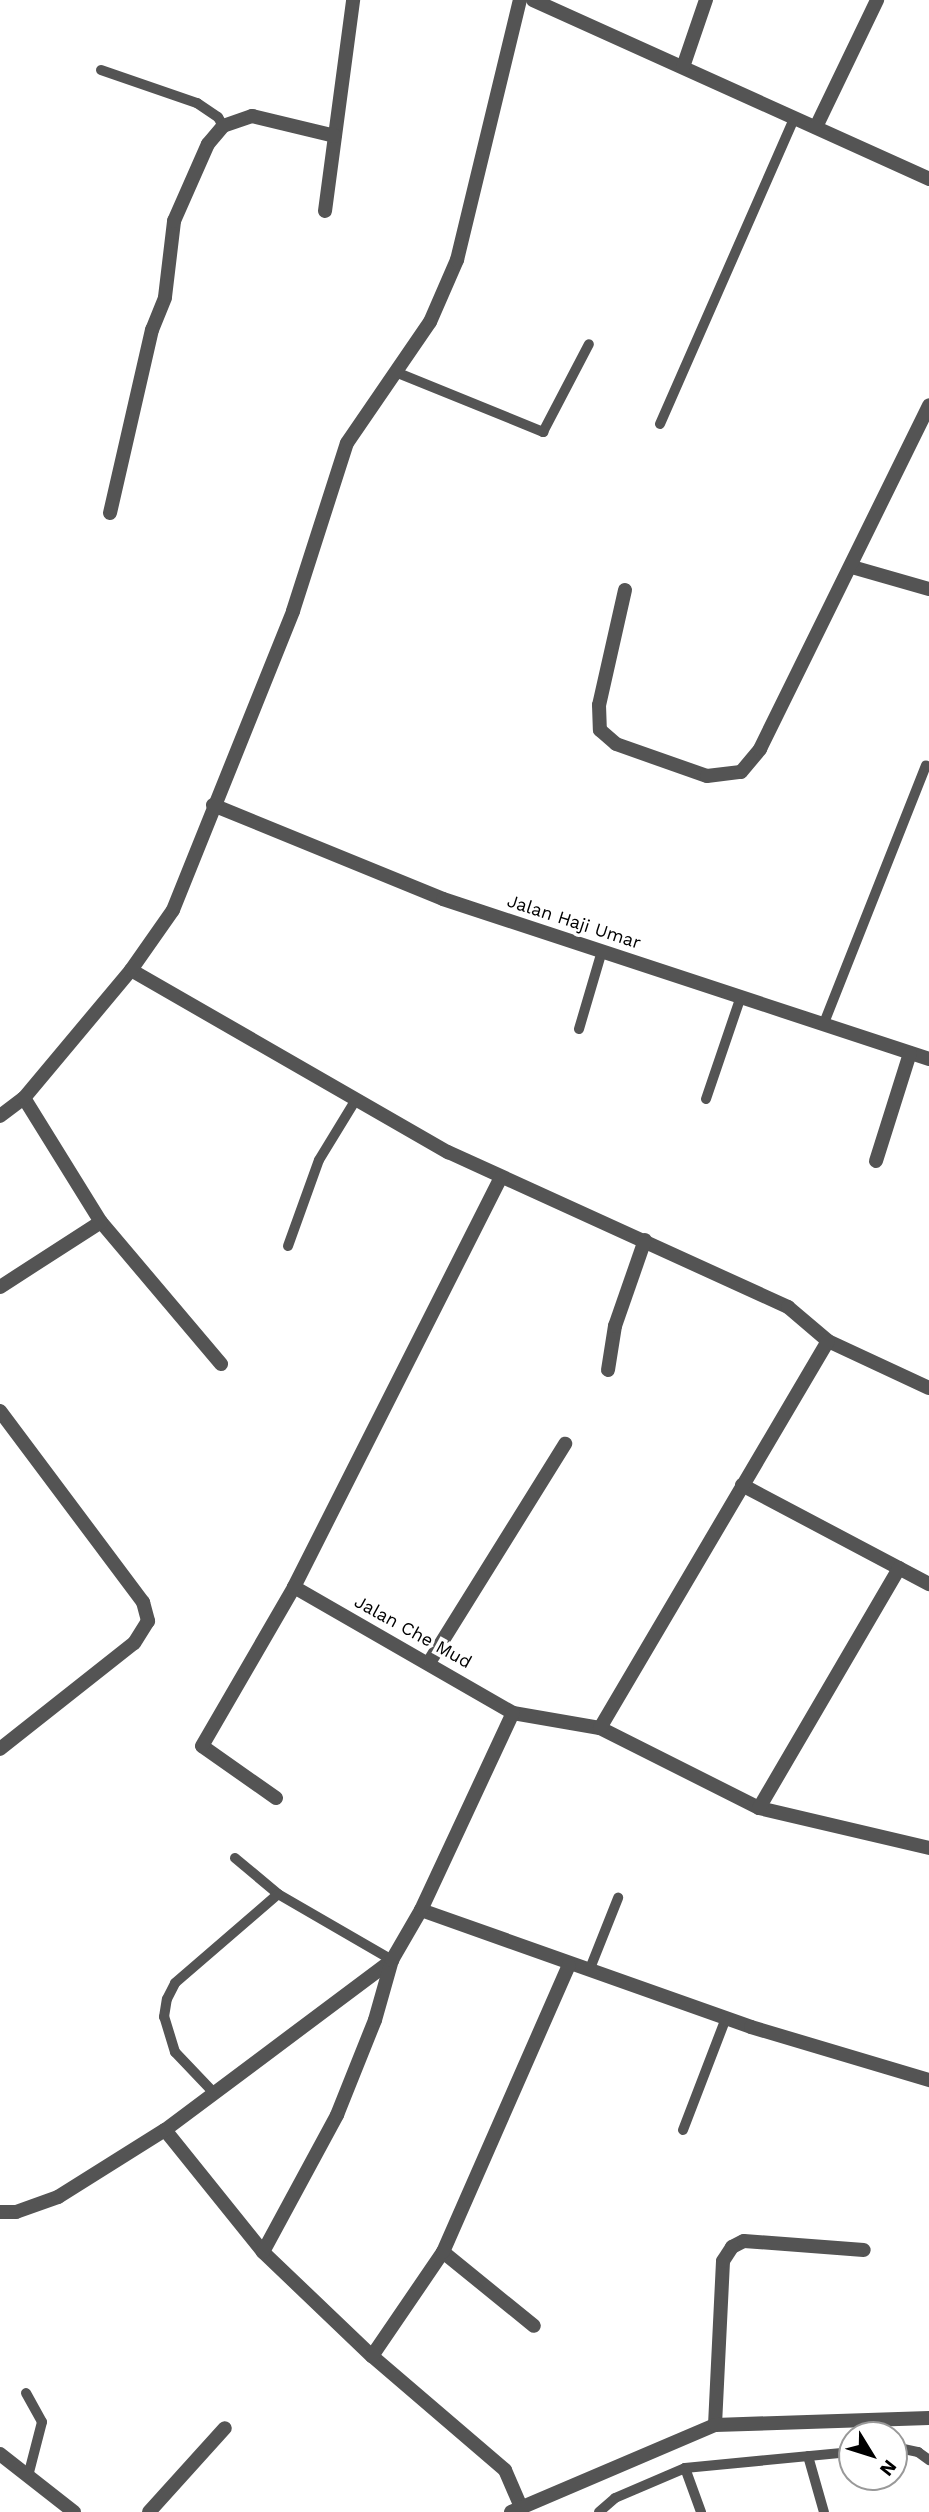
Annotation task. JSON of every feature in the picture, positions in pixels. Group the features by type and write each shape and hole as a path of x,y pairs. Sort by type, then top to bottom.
{"street":[{"path":"325,211 353,0"},
{"path":"0,1116 24,1098 131,970 173,909 289,623 347,443 360,419 398,373 430,322 457,260 520,0"},
{"path":"533,0 929,179"},
{"path":"683,68 706,0"},
{"path":"816,127 877,0"},
{"path":"110,513 152,330 165,297 174,221 208,144 223,126 251,116 335,135"},
{"path":"625,590 599,705 600,730 616,744 707,776 724,777 741,772 753,762 852,567 929,405"},
{"path":"852,567 929,589"},
{"name":"Jalan Haji Umar","path":"213,805 443,899 929,1059"},
{"path":"131,970 355,1101 501,1178 645,1240 788,1307 828,1341 929,1388"},
{"path":"876,1161 910,1053"},
{"path":"24,1098 101,1222 221,1364"},
{"path":"276,1798 202,1746 294,1587 501,1178"},
{"path":"0,1287 101,1222"},
{"path":"608,1370 614,1325 645,1240"},
{"path":"600,1728 828,1341"},
{"path":"0,1411 143,1602 148,1621 134,1643 0,1749"},
{"path":"430,1661 565,1444"},
{"path":"742,1485 929,1584"},
{"path":"759,1808 899,1568"},
{"name":"Jalan Che Mud","path":"294,1587 430,1661 513,1713"},
{"path":"263,2252 337,2115 375,2020 392,1960 421,1910 513,1713 600,1728 759,1808 929,1848"},
{"path":"421,1910 569,1965 726,2018 929,2080"},
{"path":"0,2212 16,2212 58,2197 165,2130 392,1960"},
{"path":"372,2356 443,2252 569,1965"},
{"path":"165,2130 263,2252 372,2356 505,2470 516,2510 715,2425 929,2418"},
{"path":"715,2425 723,2261 732,2247 744,2241 864,2250"},
{"path":"443,2252 534,2326"},
{"path":"149,2512 225,2428"},
{"path":"0,2454 74,2512"}],"lane":[{"path":"101,70 197,103 218,117 223,126"},
{"path":"660,424 795,117"},
{"path":"398,373 543,432 589,344"},
{"path":"824,1023 926,766"},
{"path":"579,1029 601,951"},
{"path":"706,1099 741,996"},
{"path":"288,1246 319,1160 355,1101"},
{"path":"235,1858 278,1894 392,1960"},
{"path":"215,2094 175,2052 164,2017 167,2000 175,1983 278,1894"},
{"path":"589,1972 618,1898"},
{"path":"683,2130 726,2018"},
{"path":"26,2393 42,2422 28,2476"},
{"path":"908,2450 918,2452 929,2460"},
{"path":"599,2512 615,2498 685,2468 838,2453"},
{"path":"808,2456 824,2512"},
{"path":"685,2468 701,2512"}]}
